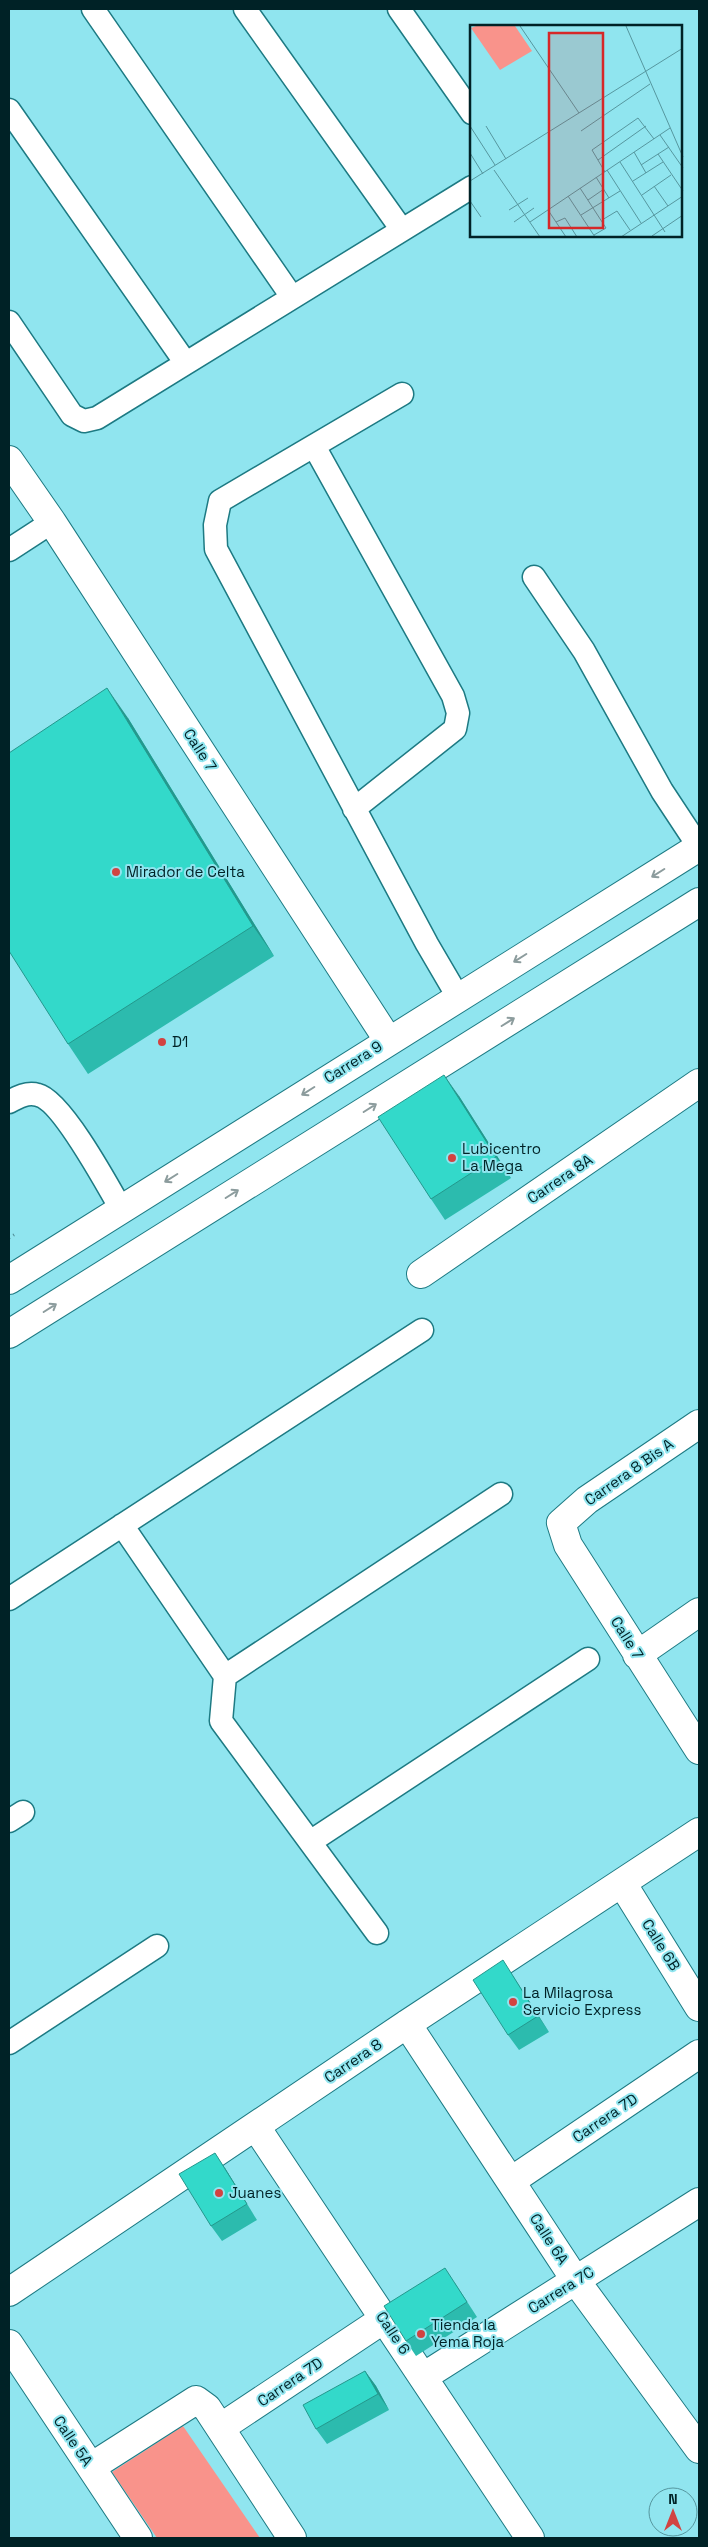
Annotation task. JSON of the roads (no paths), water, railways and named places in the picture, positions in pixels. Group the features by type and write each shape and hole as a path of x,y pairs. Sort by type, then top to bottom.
{"street":[{"name":"Calle 7","path":"9,460 52,522 388,1040"},
{"name":"Carrera 9","path":"9,1280 388,1040 699,847"},
{"path":"9,1334 699,902"},
{"name":"Carrera 8A","path":"421,1274 699,1083"},
{"name":"Carrera 8 Bis A","path":"561,1523 587,1500 699,1424"},
{"name":"Calle 7","path":"561,1523 568,1546 699,1750"},
{"path":"637,1655 699,1612"},
{"name":"Carrera 8","path":"9,2292 407,2024 699,1832"},
{"name":"Calle 6B","path":"622,1883 699,2007"},
{"name":"Calle 6A","path":"407,2024 576,2281 699,2446"},
{"name":"Carrera 7D","path":"511,2181 699,2054"},
{"name":"Calle 6","path":"256,2127 530,2538"},
{"name":"Carrera 7C","path":"423,2377 699,2202"},
{"name":"Carrera 7D","path":"220,2428 384,2319"},
{"name":"Calle 5A","path":"9,2344 138,2538"},
{"path":"91,2467 196,2400 207,2408 292,2538"}],"lane":[{"path":"93,9 292,297"},
{"path":"245,9 402,230"},
{"path":"399,9 470,110"},
{"path":"9,110 185,362"},
{"path":"9,322 72,415 84,421 97,418 185,362 470,188"},
{"path":"402,394 220,501 215,525 216,549 354,808 458,997"},
{"path":"314,446 453,696 458,713 455,729 354,808"},
{"path":"9,550 52,522"},
{"path":"534,578 584,651 662,791 699,847"},
{"path":"9,1102 24,1094 39,1095 54,1105 104,1179 121,1209"},
{"path":"9,1599 422,1330"},
{"path":"225,1676 501,1494"},
{"path":"122,1525 225,1676 221,1721 377,1933"},
{"path":"310,1842 588,1659"},
{"path":"9,2043 157,1946"}],"place":[{"name":"Mirador de Celta","path":"116,872"},
{"name":"D1","path":"162,1042"},
{"name":"Lubicentro La Mega","path":"452,1158"},
{"name":"La Milagrosa Servicio Express","path":"513,2002"},
{"name":"Juanes","path":"219,2193"},
{"name":"Tienda la Yema Roja","path":"421,2334"}]}
